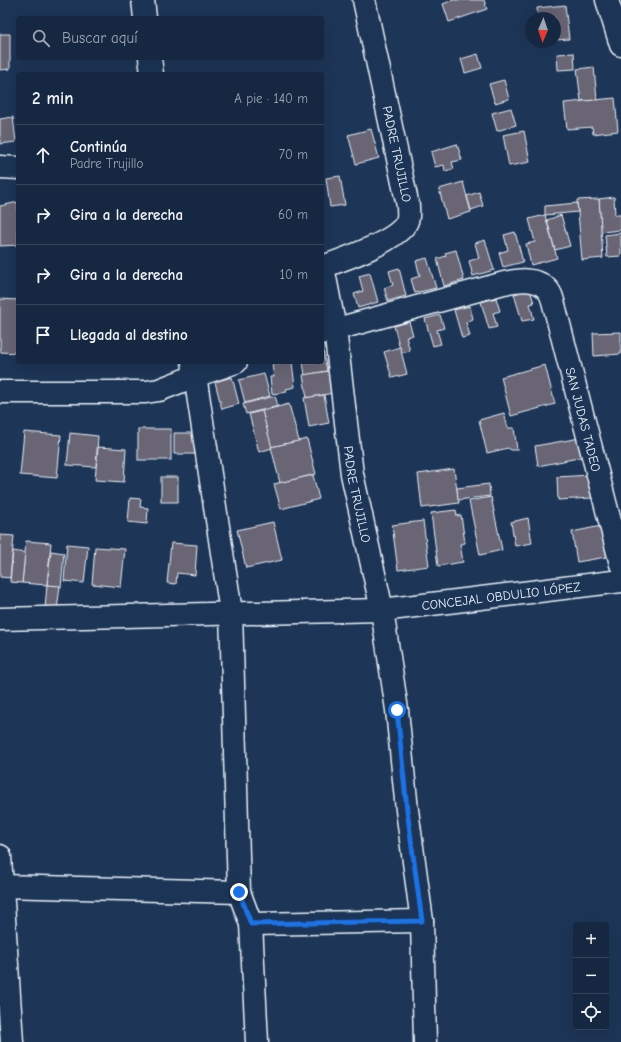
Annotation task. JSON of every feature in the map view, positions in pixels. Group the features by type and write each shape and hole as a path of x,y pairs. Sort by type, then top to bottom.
{"street":[{"path":"143,0 145,16"},
{"name":"PADRE TRUJILLO","path":"324,267 382,243 399,232 408,221 408,206 364,0"},
{"path":"607,0 620,40"},
{"path":"150,60 152,72"},
{"path":"0,167 16,168"},
{"name":"PADRE TRUJILLO","path":"324,280 328,331 352,474 382,610 397,710 407,810 422,921 425,1042"},
{"name":"SAN JUDAS TADEO","path":"328,331 504,283 521,280 535,282 547,289 554,301 621,564"},
{"path":"0,392 146,392 159,390 194,369 224,364"},
{"path":"194,369 231,612 239,892 251,924 257,1042"},
{"name":"CONCEJAL OBDULIO LÓPEZ","path":"0,619 231,612 382,610 621,581"},
{"path":"0,856 12,1042"},
{"path":"1,886 239,892"},
{"path":"251,924 422,921"}],"building":[{"path":"453,0 484,0 487,9 449,22 443,4"},
{"path":"565,5 569,39 561,40 561,12 537,12 537,8"},
{"path":"0,34 10,34 10,69 0,70"},
{"path":"574,53 575,69 558,70 557,54"},
{"path":"478,54 482,68 465,73 461,59"},
{"path":"594,67 597,100 581,101 577,69"},
{"path":"504,80 509,99 495,103 489,84"},
{"path":"615,98 618,131 593,134 592,127 567,129 564,103"},
{"path":"511,108 516,125 497,131 492,113"},
{"path":"13,117 16,142 0,144 0,119"},
{"path":"371,129 379,158 356,164 348,135"},
{"path":"524,131 530,162 509,166 503,135"},
{"path":"457,144 462,160 452,162 454,169 445,171 444,165 435,167 431,152"},
{"path":"340,176 345,205 330,207 326,178"},
{"path":"463,182 471,212 447,219 439,189"},
{"path":"479,192 483,206 471,210 467,196"},
{"path":"614,197 615,215 621,215 621,230 601,232 599,199"},
{"path":"599,199 603,258 582,260 577,200"},
{"path":"16,202 16,245 0,246 0,206"},
{"path":"577,203 578,212 545,215 545,206"},
{"path":"545,215 557,258 531,265 526,244 535,242 529,219"},
{"path":"561,215 570,246 555,250 547,220"},
{"path":"515,232 523,262 503,267 499,253 508,250 504,235"},
{"path":"621,233 621,256 607,257 605,235"},
{"path":"485,240 494,270 473,276 469,261 479,258 475,243"},
{"path":"456,250 464,280 444,286 437,259 446,256 445,253"},
{"path":"427,258 436,288 415,293 411,279 420,276 416,261"},
{"path":"399,268 406,296 388,301 384,288 393,285 389,271"},
{"path":"370,273 378,302 358,308 354,294 363,291 359,276"},
{"path":"530,290 534,303 530,304 534,319 522,321 514,294"},
{"path":"496,298 500,311 493,313 497,327 489,329 481,302"},
{"path":"0,299 16,300 16,353 0,352"},
{"path":"470,306 473,319 466,322 470,336 462,338 454,310"},
{"path":"440,315 444,328 437,330 441,344 433,346 425,319"},
{"path":"409,322 413,335 406,337 410,351 401,353 394,326"},
{"path":"621,332 621,354 594,356 593,333"},
{"path":"400,347 407,374 392,378 384,352"},
{"path":"324,355 327,371 305,375 303,364 324,364"},
{"path":"292,364 295,387 286,389 287,392 272,394 270,377 274,377 272,365"},
{"path":"545,365 555,404 511,416 501,377"},
{"path":"335,370 338,392 307,398 303,375"},
{"path":"264,374 270,396 245,403 239,380"},
{"path":"232,377 239,404 222,409 215,382"},
{"path":"324,395 329,423 309,427 304,398"},
{"path":"275,396 278,406 246,414 243,404"},
{"path":"289,404 299,441 271,447 262,411"},
{"path":"262,411 272,448 259,452 249,414"},
{"path":"504,413 508,428 514,428 517,450 511,450 508,448 487,453 479,420"},
{"path":"138,429 171,429 171,460 138,460"},
{"path":"24,432 61,435 57,478 20,475"},
{"path":"70,433 98,436 96,467 67,465"},
{"path":"174,433 194,433 195,454 174,454"},
{"path":"580,438 583,457 538,466 535,446"},
{"path":"307,439 316,474 280,483 271,447"},
{"path":"98,447 126,449 124,482 95,480"},
{"path":"454,469 459,503 422,508 418,474"},
{"path":"313,475 319,499 281,509 274,484"},
{"path":"591,475 592,498 558,500 557,477"},
{"path":"161,477 178,477 178,502 161,502"},
{"path":"489,484 490,496 458,500 457,488"},
{"path":"491,497 502,550 480,555 469,501"},
{"path":"130,498 141,499 140,507 148,508 147,524 128,522"},
{"path":"456,510 457,516 461,515 465,543 460,544 463,562 438,566 431,513"},
{"path":"528,518 532,543 515,546 511,522"},
{"path":"423,521 429,566 398,570 392,525"},
{"path":"273,522 282,560 246,568 237,530"},
{"path":"606,525 612,556 577,562 572,532"},
{"path":"0,535 14,536 10,578 0,577"},
{"path":"26,541 51,543 47,585 22,583"},
{"path":"171,543 197,545 195,575 177,573 176,584 167,583"},
{"path":"67,544 88,546 84,583 64,581"},
{"path":"95,547 125,549 121,587 92,584"},
{"path":"13,551 25,553 22,583 10,582"},
{"path":"51,551 64,553 61,587 47,585"},
{"path":"47,585 60,586 57,610 45,608"}],"route":[{"path":"239,892 251,924 422,921 407,810 397,710"}]}
